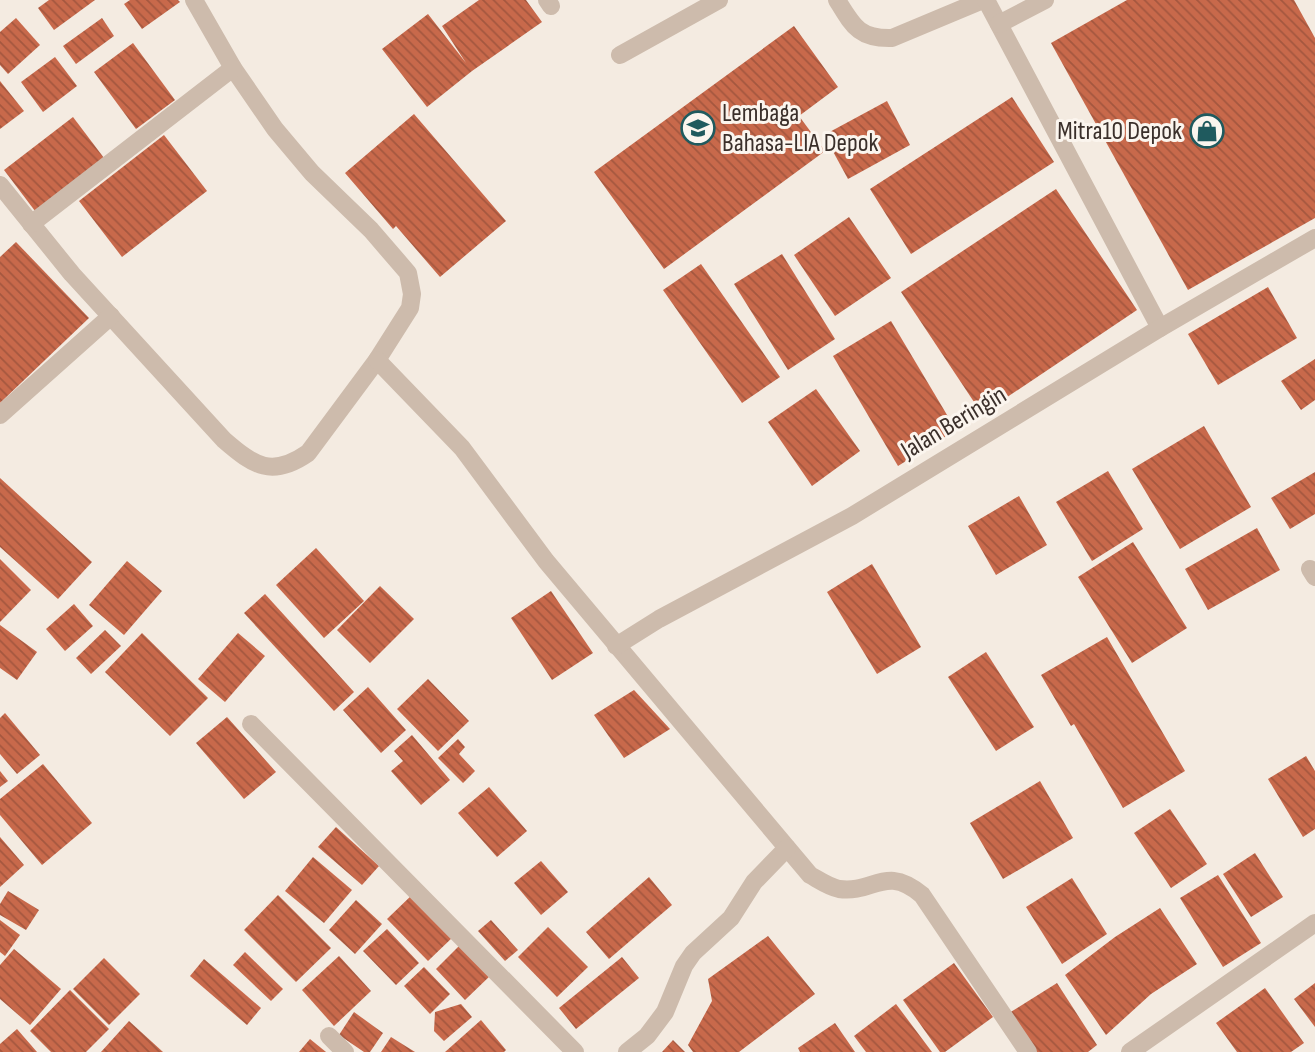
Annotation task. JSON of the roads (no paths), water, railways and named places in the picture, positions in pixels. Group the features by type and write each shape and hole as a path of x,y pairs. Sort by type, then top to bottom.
{"street":[{"path":"0,185 111,316 224,440 246,460 265,467 278,467 294,463 308,453 377,360 410,308 412,293 408,273 372,230 312,173 275,129 233,68 194,0"},
{"path":"620,55 719,0"},
{"path":"837,0 853,26 865,35 878,38 892,38 985,0 1160,328"},
{"path":"999,24 1045,0"},
{"path":"31,224 233,68"},
{"name":"Jalan Beringin","path":"616,646 659,619 852,516 1160,328 1315,238"},
{"path":"0,415 111,316"},
{"path":"377,360 462,448 546,561 810,875 840,889 856,888 885,879 901,882 922,895 1028,1052"},
{"path":"251,724 575,1052"},
{"path":"627,1052 647,1036 664,1012 684,966 693,953 731,918 754,882 787,848"},
{"path":"1130,1052 1315,923"},
{"path":"329,1037 345,1052"}],"place":[{"name":"Lembaga Bahasa-LIA Depok","path":"698,128"},
{"name":"Mitra10 Depok","path":"1207,131"}]}
